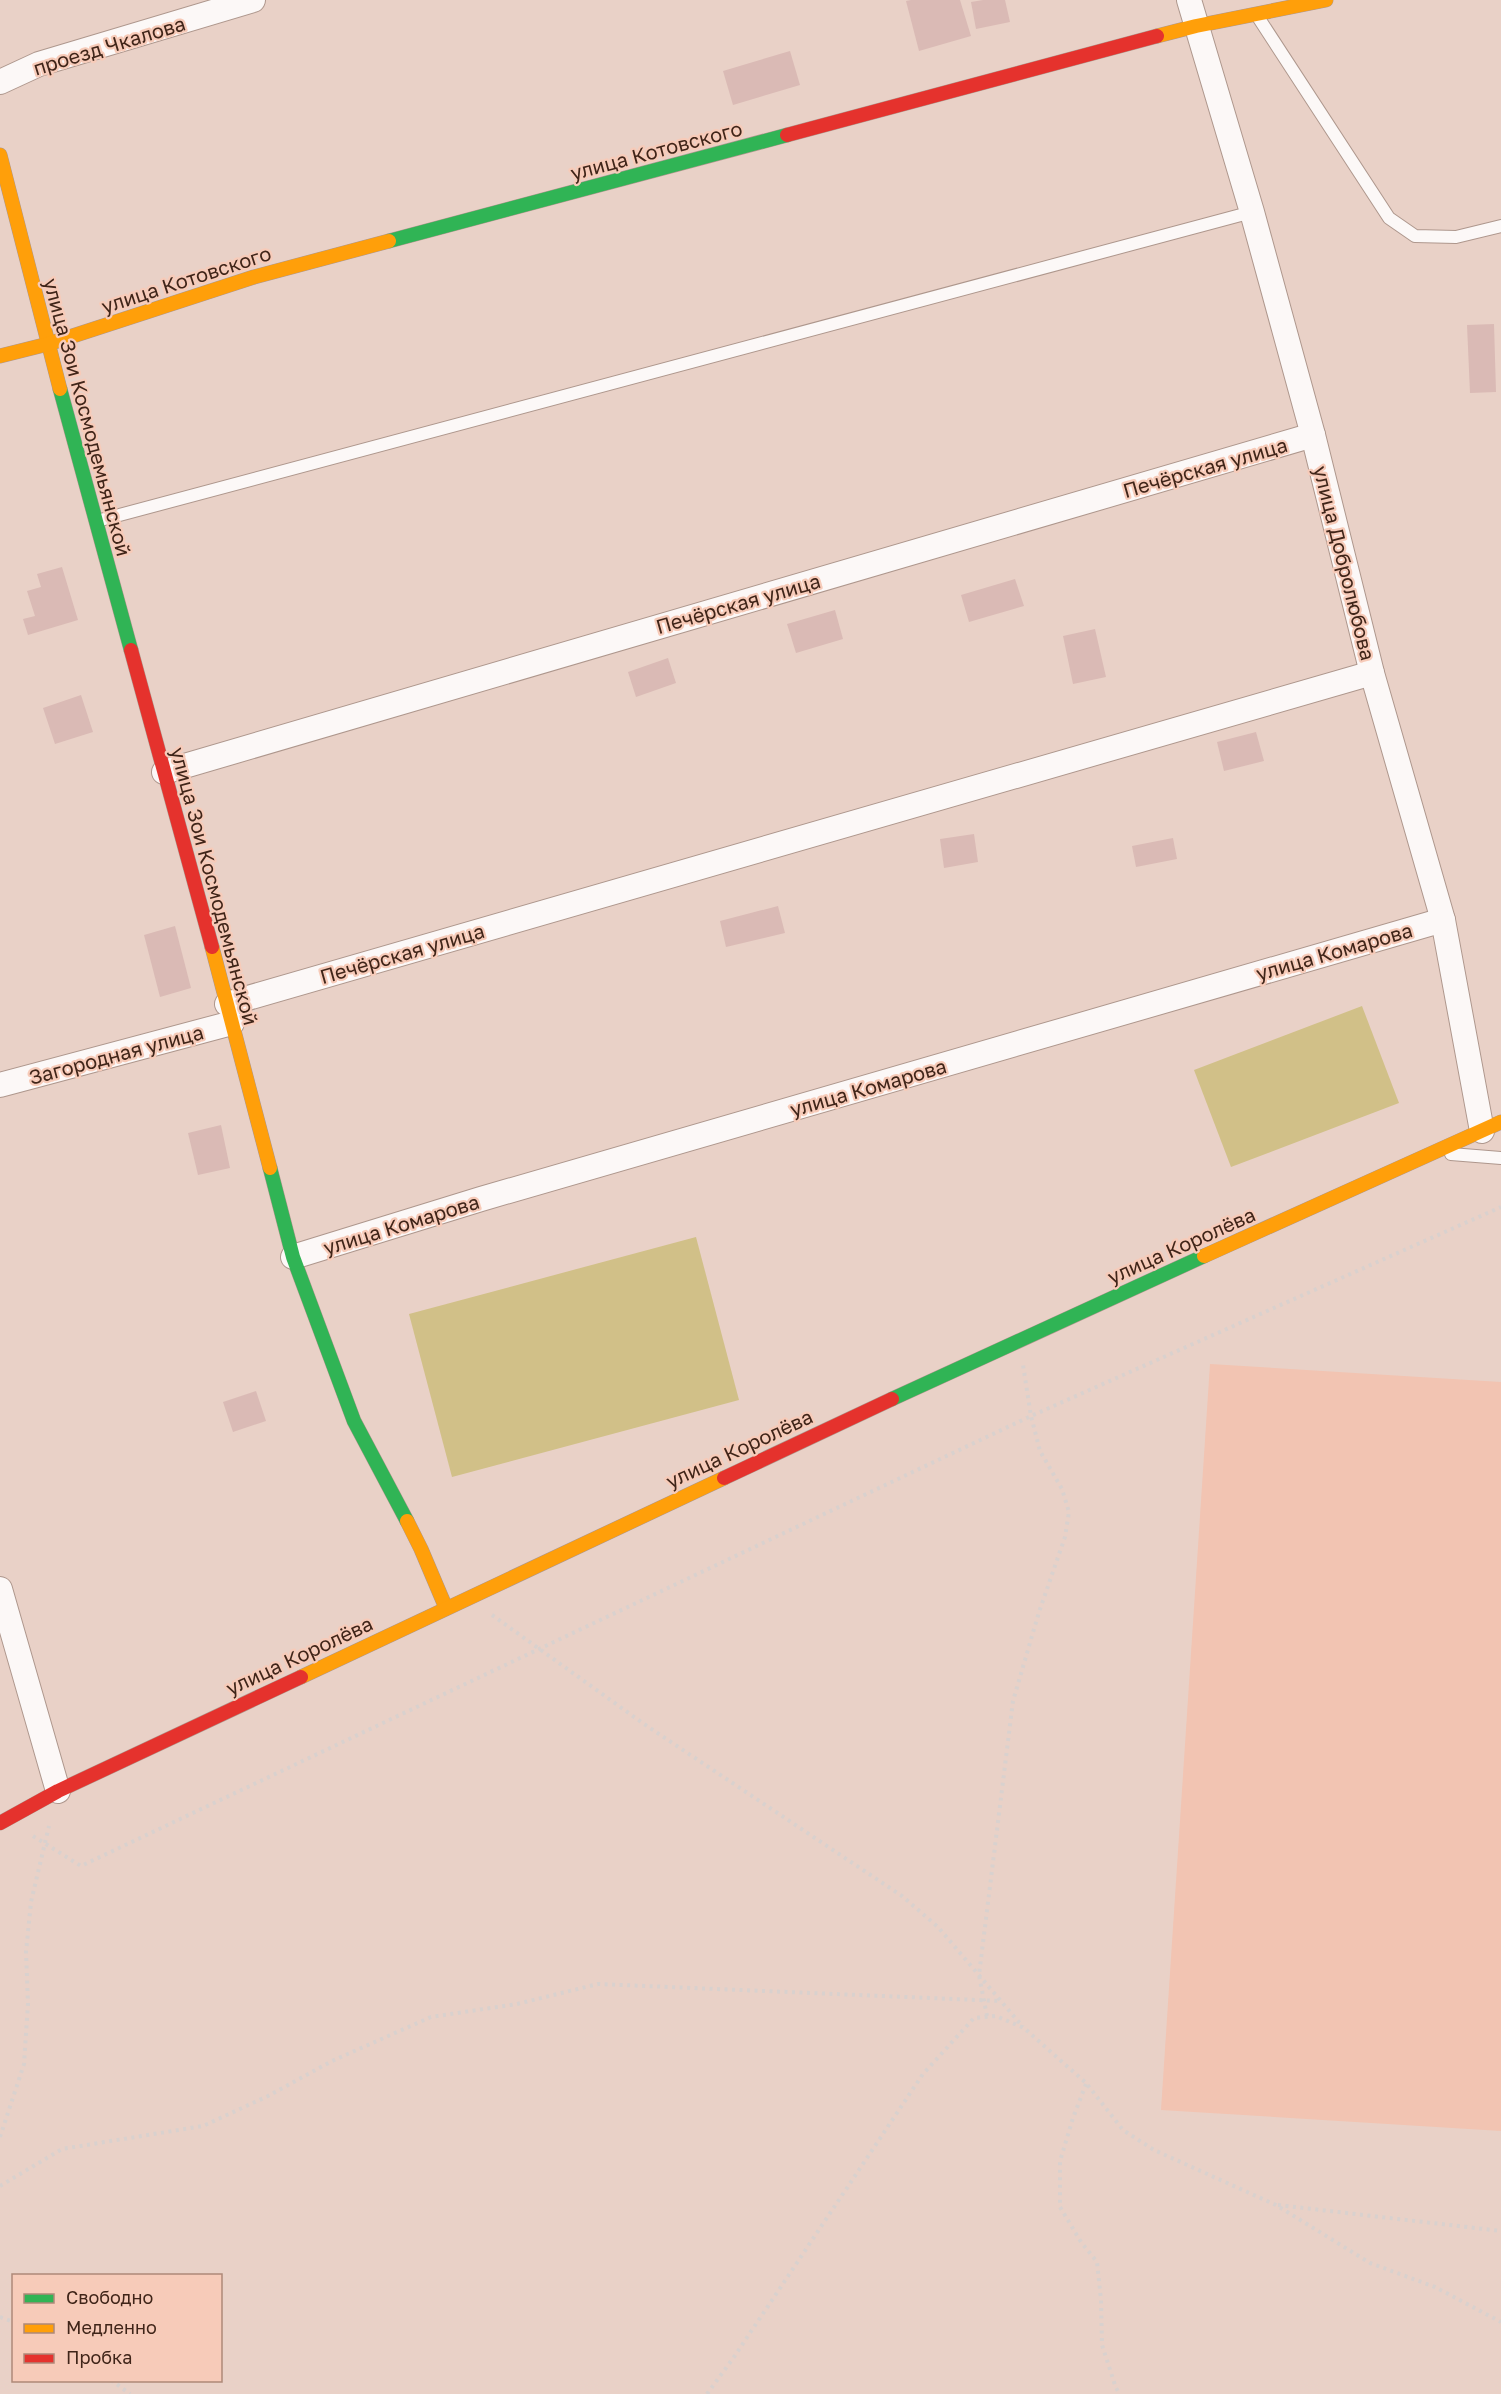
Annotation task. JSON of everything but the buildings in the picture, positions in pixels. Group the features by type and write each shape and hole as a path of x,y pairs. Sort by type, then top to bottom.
{"street":[{"name":"проезд Чкалова","path":"0,82 39,64 253,0"},
{"name":"улица Добролюбова","path":"1189,0 1252,212 1312,435 1372,673 1443,920 1491,1127"},
{"name":"улица Котовского","path":"0,356 48,344 254,277 1196,26 1326,0"},
{"name":"улица Зои Космодемьянской","path":"0,155 95,521 230,1013 293,1257 354,1421 422,1549 446,1608"},
{"name":"Печёрская улица","path":"164,772 1312,435"},
{"name":"Печёрская улица","path":"230,1013 1372,673"},
{"name":"улица Комарова","path":"293,1257 481,1199 1443,920"},
{"name":"Загородная улица","path":"0,1085 230,1013"},
{"name":"улица Королёва","path":"3,1821 58,1791 1018,1339 1491,1127"},
{"path":"0,1588 58,1791"}],"lane":[{"path":"1256,15 1389,218 1415,236 1456,237 1501,226"},
{"path":"95,521 1252,212"},
{"path":"1435,1153 1501,1158"}],"path":[{"path":"3,1821 81,1866 1031,1416 1501,1207"},
{"path":"987,2016 979,1975 1013,1701 1039,1612 1065,1537 1069,1512 1062,1489 1040,1451 1031,1416 1018,1339"},
{"path":"466,1598 654,1731 902,1896 938,1927 1024,2028 1086,2083 1124,2130 1154,2150 1276,2205 1370,2264 1436,2287 1501,2322"},
{"path":"0,2137 24,2064 28,2004 26,1952 32,1902 58,1791"},
{"path":"0,2186 62,2149 204,2126 268,2096 332,2061 431,2017 517,2004 598,1984 1001,2001"},
{"path":"706,2394 734,2357 923,2074 974,2018 996,2016 1024,2028"},
{"path":"1086,2083 1072,2118 1060,2161 1060,2207 1081,2242 1097,2262 1102,2345 1120,2394"},
{"path":"1276,2205 1501,2231"},
{"path":"114,2382 130,2394"}],"shaded area":[{"path":"1362,1006 1399,1103 1231,1167 1194,1070"},
{"path":"696,1237 739,1400 452,1477 409,1314"},
{"path":"1210,1364 1501,1382 1501,2131 1161,2110"}],"traffic: fast":[{"path":"389,241 787,135"},
{"path":"60,389 131,650"},
{"path":"270,1168 293,1257 354,1421 407,1521"},
{"path":"892,1399 1204,1256"}],"traffic: slow":[{"path":"1157,36 1326,0"},
{"path":"0,155 60,389"},
{"path":"0,356 48,344 254,277 389,241"},
{"path":"212,947 270,1168"},
{"path":"1204,1256 1501,1122"},
{"path":"301,1677 724,1478"},
{"path":"407,1521 446,1608"}],"traffic: jam":[{"path":"787,135 1157,36"},
{"path":"131,650 212,947"},
{"path":"724,1478 892,1399"},
{"path":"0,1823 58,1791 301,1677"}]}
